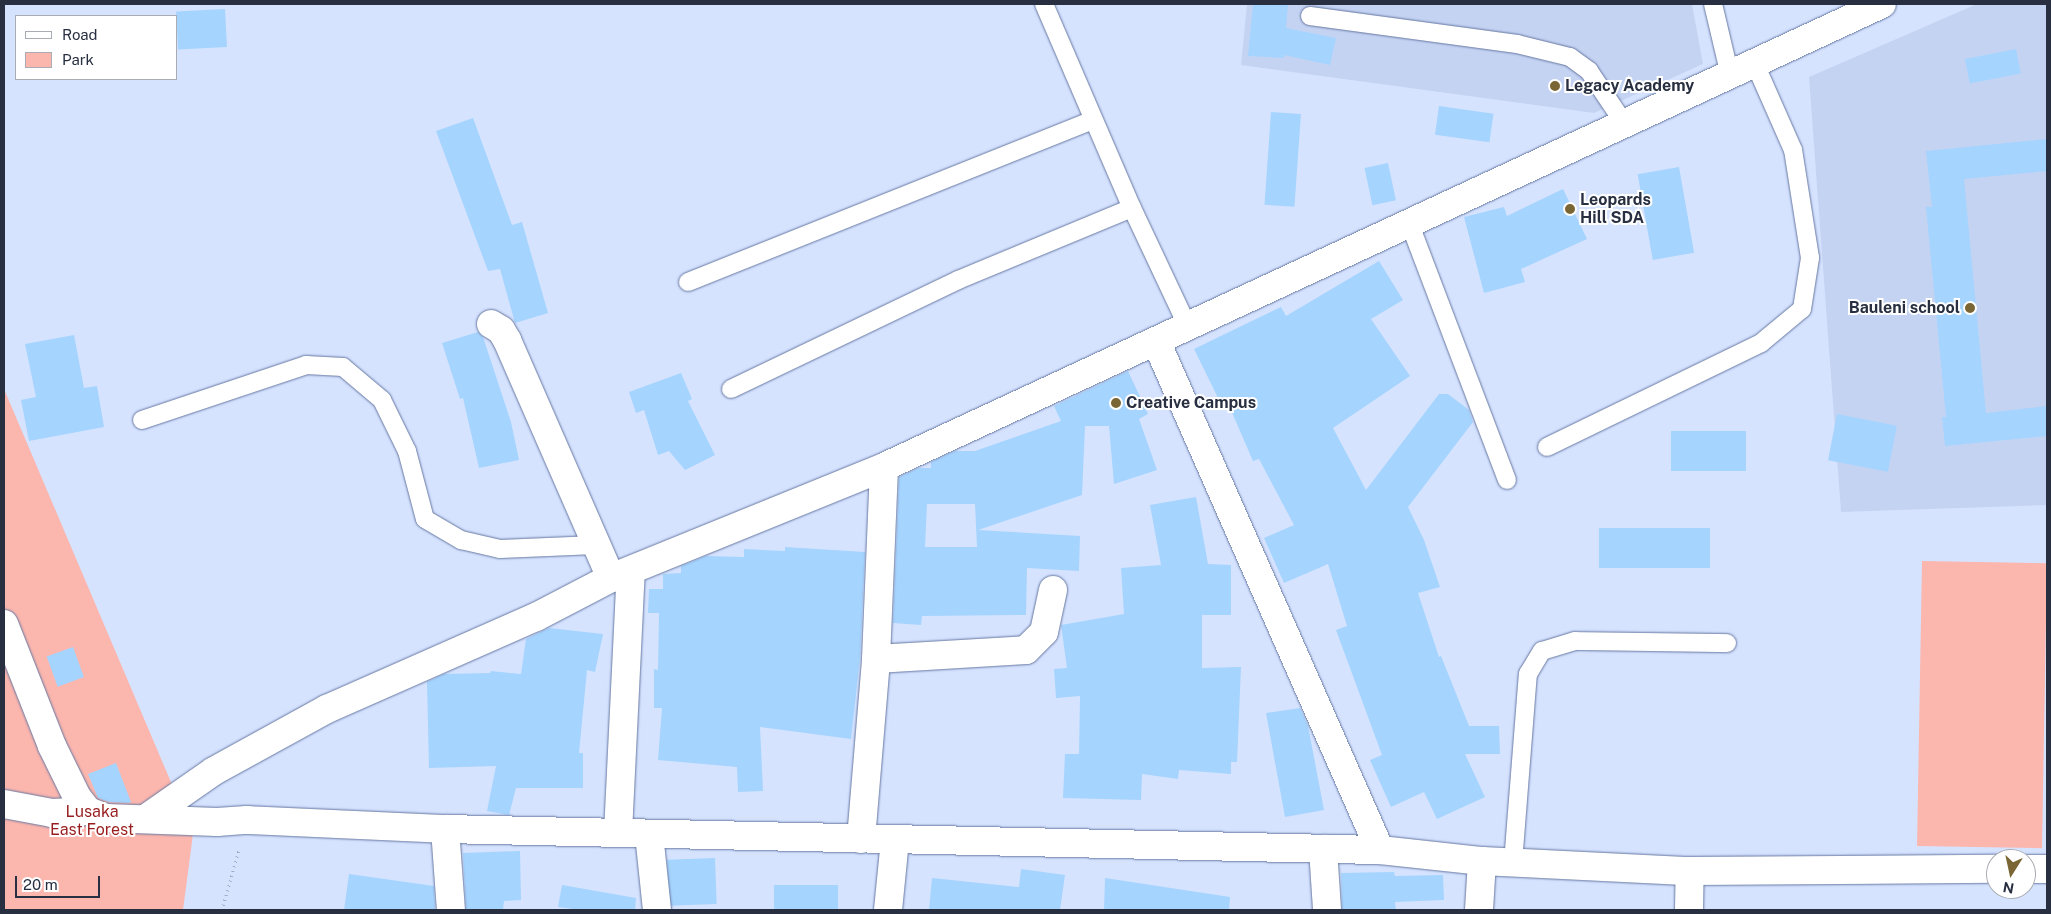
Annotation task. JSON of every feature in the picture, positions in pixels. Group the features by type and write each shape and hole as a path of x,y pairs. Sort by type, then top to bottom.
{"street":[{"path":"148,817 263,742 327,709 536,617 621,574 884,468 1156,342 1187,325 1730,76 1882,4"},
{"path":"492,324 501,330 507,340 596,544 621,574 618,833"},
{"path":"1156,342 1380,850"},
{"path":"861,839 876,659 884,468"},
{"path":"876,659 1026,650 1044,632 1053,590"},
{"path":"4,624 52,746 77,797 88,811"},
{"path":"4,804 52,813 88,811 106,818 148,817 217,822 247,820 445,829 1380,850 1482,861 1690,871 1986,869"},
{"path":"445,829 450,910"},
{"path":"649,834 657,910"},
{"path":"888,910 895,840"},
{"path":"1323,849 1326,910"},
{"path":"1479,910 1482,861"},
{"path":"1689,910 1690,871"}],"lane":[{"path":"1044,4 1132,208 1187,325"},
{"path":"1712,4 1730,76"},
{"path":"1310,16 1517,44 1570,57 1589,71 1624,123"},
{"path":"1547,447 1761,343 1802,309 1810,258 1793,150 1755,64"},
{"path":"688,282 1093,120"},
{"path":"731,389 958,280 1132,208"},
{"path":"1409,222 1507,480"},
{"path":"142,420 306,365 343,367 382,400 407,451 425,519 461,540 500,549 596,544"},
{"path":"1513,863 1528,674 1542,651 1575,642 1727,643"}],"path":[{"path":"222,910 247,820"}],"shaded area":[{"path":"1247,4 1692,4 1703,64 1594,113 1241,65"},
{"path":"1977,4 2047,4 2047,505 1841,512 1809,77"}],"green space":[{"name":"Lusaka East Forest","path":"4,389 193,834 183,910 4,910"},
{"path":"1922,561 2047,563 2042,848 1917,846"}],"building":[{"path":"1253,4 1288,4 1286,28 1336,38 1330,65 1284,55 1284,58 1248,56"},
{"path":"225,9 227,47 178,50 178,15 176,15 176,12"},
{"path":"2016,49 2021,74 1970,83 1965,59"},
{"path":"1439,106 1493,114 1489,142 1435,135"},
{"path":"1271,112 1301,114 1294,207 1265,205"},
{"path":"473,118 512,225 522,222 548,313 515,323 500,269 488,271 436,131"},
{"path":"2047,139 2047,171 1964,179 1986,413 2047,406 2047,436 1945,446 1942,417 1946,417 1926,207 1932,207 1926,151"},
{"path":"1388,163 1396,200 1372,205 1365,168"},
{"path":"1679,167 1694,253 1653,260 1638,174"},
{"path":"1563,189 1587,239 1521,269 1525,282 1484,293 1464,217 1504,207 1507,216"},
{"path":"1379,261 1403,300 1371,319 1410,376 1333,428 1366,490 1439,394 1448,394 1469,410 1473,422 1408,507 1424,540 1440,587 1418,593 1439,657 1441,656 1469,726 1499,726 1500,754 1465,754 1485,797 1437,819 1424,792 1391,807 1370,760 1382,755 1336,630 1347,626 1328,564 1284,583 1264,538 1294,525 1259,459 1253,461 1227,401 1221,404 1194,349 1281,307 1286,316"},
{"path":"478,332 483,337 511,422 519,460 479,468 463,398 460,399 442,343"},
{"path":"74,335 84,388 97,386 104,427 29,441 21,400 36,397 25,344"},
{"path":"1128,371 1148,414 1139,419 1157,470 1114,484 1109,426 1085,426 1082,495 978,530 1080,536 1079,571 1027,568 1026,615 922,616 921,625 893,623 899,477 919,468 931,468 931,462 955,451 975,451 1061,421 1054,406","holes":["927,504 975,504 977,547 925,547"]},
{"path":"681,373 692,399 688,401 715,455 685,470 669,451 658,455 644,410 636,413 629,392"},
{"path":"1837,414 1897,426 1888,472 1828,460"},
{"path":"1671,431 1746,431 1746,471 1671,471"},
{"path":"1196,497 1208,564 1231,565 1231,615 1202,615 1202,668 1241,667 1237,762 1231,762 1231,774 1179,770 1178,779 1142,774 1141,800 1063,798 1065,754 1079,754 1080,696 1056,698 1054,669 1067,668 1061,625 1124,614 1121,568 1161,565 1150,505"},
{"path":"1599,528 1710,528 1710,568 1599,568"},
{"path":"785,547 865,552 860,658 851,739 760,727 763,791 738,792 737,767 658,760 662,708 654,708 654,669 658,670 659,613 648,613 649,589 663,589 663,574 681,573 681,566 706,556 744,557 744,549 785,551"},
{"path":"549,628 603,634 595,672 587,670 579,753 583,753 583,788 516,788 509,815 487,811 496,766 429,768 427,682 444,674 490,673 491,671 521,674 526,639"},
{"path":"73,647 84,677 58,687 47,657"},
{"path":"1300,708 1308,726 1324,810 1285,817 1266,713"},
{"path":"116,763 131,802 129,803 109,802 98,798 88,774"},
{"path":"520,851 521,900 504,901 503,910 466,910 463,853"},
{"path":"715,858 717,904 669,906 667,860"},
{"path":"1021,869 1065,875 1060,910 929,910 932,878 1019,887"},
{"path":"1394,872 1395,876 1443,875 1444,900 1395,902 1396,910 1342,910 1341,873"},
{"path":"349,874 434,886 435,910 344,910"},
{"path":"1105,878 1230,897 1229,910 1104,910"},
{"path":"562,885 636,898 635,910 580,910 558,907"},
{"path":"774,885 838,885 838,910 774,910"}],"place":[{"name":"Legacy Academy","path":"1555,86"},
{"name":"Leopards Hill SDA","path":"1570,209"},
{"name":"Bauleni school","path":"1970,308"},
{"name":"Creative Campus","path":"1116,403"}]}
